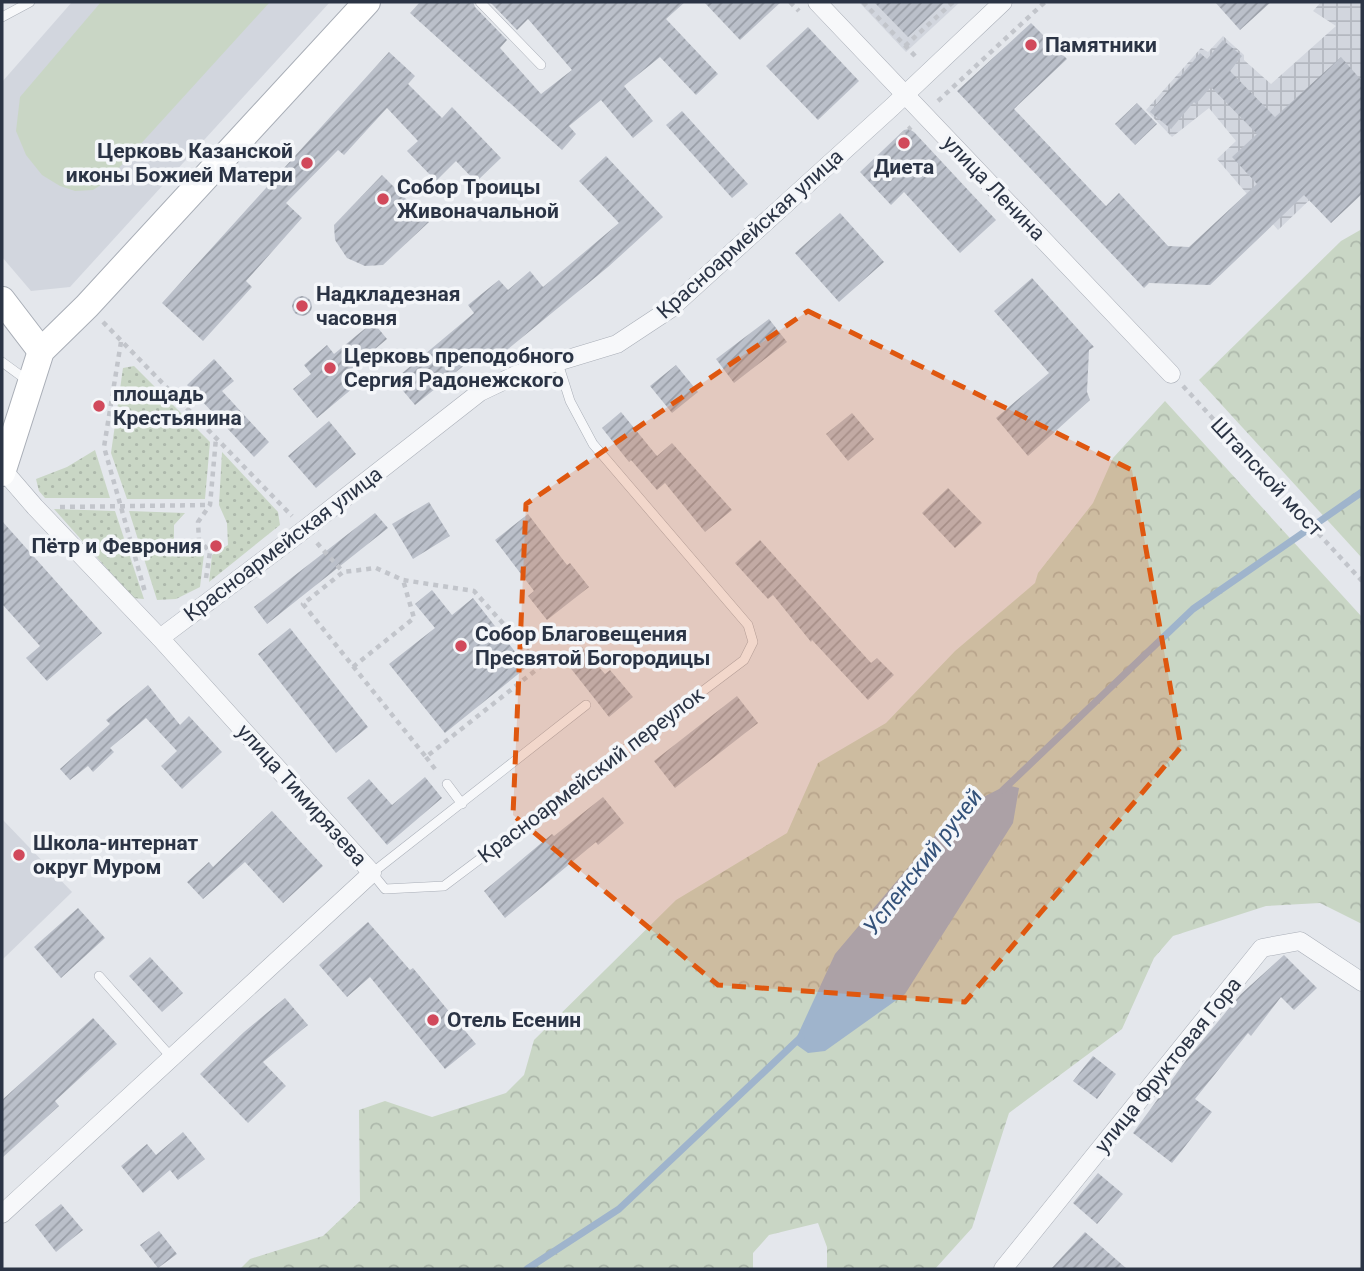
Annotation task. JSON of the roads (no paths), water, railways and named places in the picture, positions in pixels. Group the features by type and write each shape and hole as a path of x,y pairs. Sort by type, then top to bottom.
{"street":[{"path":"3,472 41,351 87,306 367,2"},
{"name":"улица Ленина","path":"817,2 1171,373"},
{"name":"Красноармейская улица","path":"160,638 480,392 518,374 617,344 670,309 1003,2"},
{"path":"2,300 41,351"},
{"name":"улица Тимирязева","path":"2,1214 372,873 160,638 3,472"},
{"name":"улица Фруктовая Гора","path":"1003,1269 1262,948 1300,941 1362,982"}],"lane":[{"path":"2,16 30,2"},
{"path":"480,2 541,65"},
{"path":"2,362 31,383"},
{"name":"Красноармейский переулок","path":"372,873 385,889 444,886 744,660 753,642 748,625 593,444 570,401 558,363"},
{"path":"372,873 586,705"},
{"path":"447,784 462,804"},
{"path":"99,976 172,1058"}],"water":[{"path":"1007,785 1019,788 1013,823 905,994 825,1051 808,1053 794,1043 835,954 956,811"}],"waterway":[{"name":"Успенский ручей","path":"1003,790 1193,609 1362,492"},
{"name":"Успенский ручей","path":"527,1269 619,1209 801,1037"}],"place":[{"name":"Памятники","path":"1031,45"},
{"name":"Диета","path":"904,143"},
{"name":"Церковь Казанской иконы Божией Матери","path":"307,163"},
{"name":"Собор Троицы Живоначальной","path":"383,199"},
{"name":"Надкладезная часовня","path":"302,306"},
{"name":"Церковь преподобного Сергия Радонежского","path":"330,368"},
{"name":"площадь Крестьянина","path":"99,406"},
{"name":"Пётр и Феврония","path":"216,546"},
{"name":"Собор Благовещения Пресвятой Богородицы","path":"461,646"},
{"name":"Школа-интернат округ Муром","path":"19,855"},
{"name":"Отель Есенин","path":"433,1020"}]}
